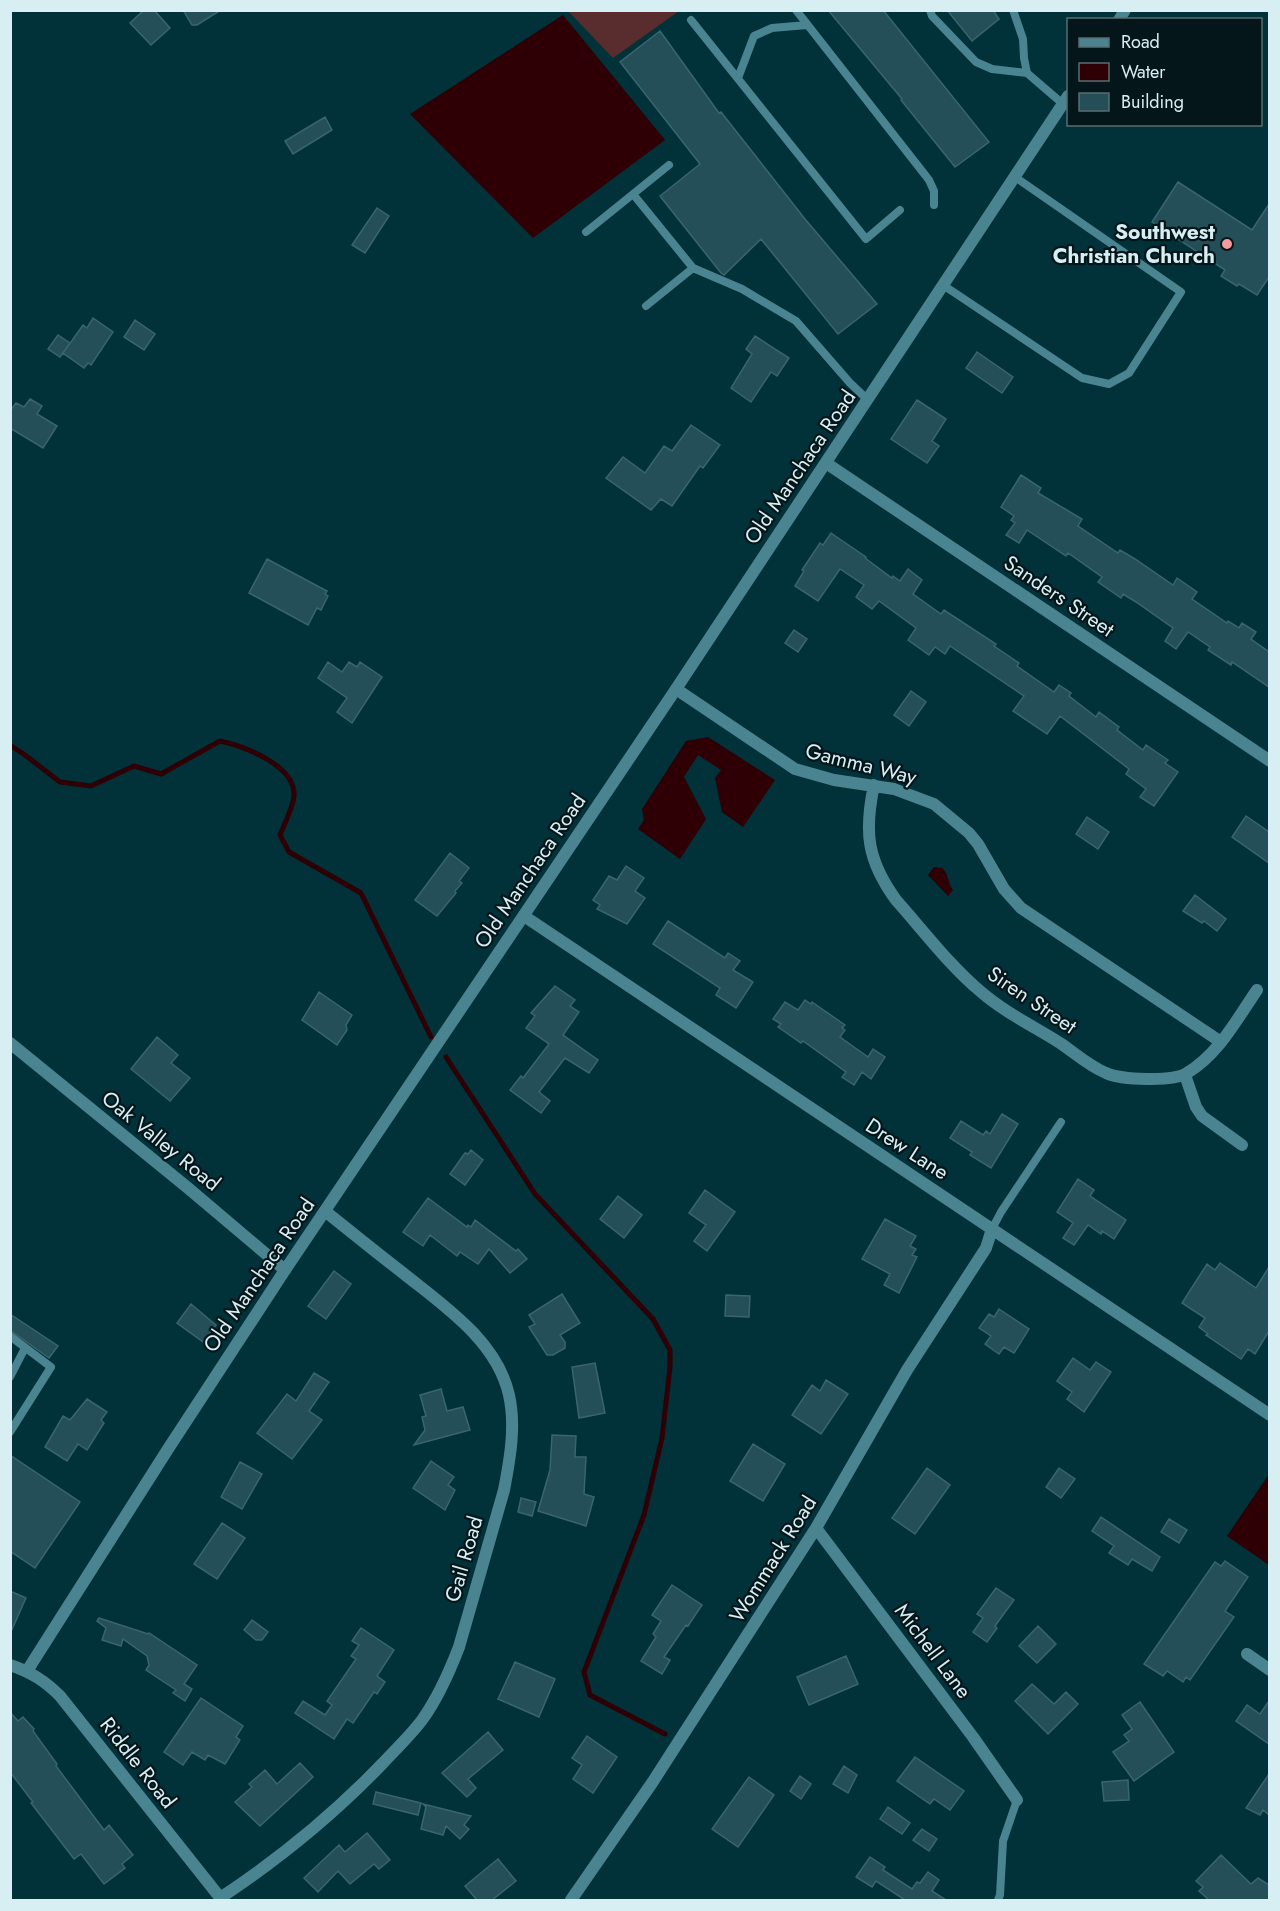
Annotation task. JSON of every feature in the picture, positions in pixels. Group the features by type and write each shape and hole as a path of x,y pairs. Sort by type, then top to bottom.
{"street":[{"name":"Old Manchaca Road","path":"27,1671 285,1270 524,916 1066,100"},
{"name":"Sanders Street","path":"826,463 1269,761"},
{"name":"Gamma Way","path":"676,688 795,769 834,780 874,784 894,789 934,804 978,844 1004,889 1020,908 1221,1042"},
{"name":"Siren Street","path":"874,784 868,812 868,826 877,869 896,900 979,990 1025,1023 1108,1074 1138,1078 1185,1075"},
{"name":"Drew Lane","path":"524,916 1269,1415"},
{"path":"1242,1145 1202,1116 1196,1107 1185,1075 1221,1042 1257,990"},
{"name":"Oak Valley Road","path":"10,1043 285,1270"},
{"name":"Gail Road","path":"221,1899 256,1874 343,1803 422,1719 437,1696 459,1647 504,1490 509,1464 512,1414 509,1393 500,1370 487,1349 451,1311 325,1211"},
{"name":"Wommack Road","path":"571,1900 652,1783 816,1527 907,1370 986,1248 992,1229"},
{"name":"Michell Lane","path":"816,1527 974,1737 1017,1800"},
{"path":"1247,1654 1269,1670"},
{"name":"Riddle Road","path":"10,1665 27,1671 45,1682 60,1696 221,1899"}],"lane":[{"path":"796,10 929,180 934,191 934,205"},
{"path":"930,10 932,16 976,62 992,69 1027,73 1066,100"},
{"path":"1013,10 1023,39 1027,73"},
{"path":"691,20 866,239 900,210"},
{"path":"738,78 754,36 772,28 807,25"},
{"path":"586,232 669,165"},
{"path":"943,285 1082,378 1109,384 1129,373 1181,292 1015,177"},
{"path":"633,194 693,268 742,289 796,321 850,384 868,400"},
{"path":"646,306 693,268"},
{"path":"992,1229 1061,1122"},
{"path":"10,1336 51,1367 10,1432"},
{"path":"10,1377 25,1348"},
{"path":"998,1900 1004,1841 1017,1800"}],"shaded area":[{"path":"568,11 679,11 613,58"}],"water":[{"path":"563,15 665,140 533,238 410,114"},
{"path":"708,737 775,780 743,827 722,812 715,778 721,770 698,755 684,777 706,819 680,859 638,829 644,820 642,809 686,741"},
{"path":"934,867 942,868 946,873 953,890 948,896 928,875"},
{"path":"1269,1474 1269,1565 1227,1536"}],"building":[{"path":"144,10 154,10 170,28 151,45 130,23"},
{"path":"183,10 221,10 197,25 192,25"},
{"path":"828,10 883,10 989,142 955,167"},
{"path":"947,10 993,10 999,19 972,41"},
{"path":"660,31 719,113 721,112 805,219 877,304 838,334 761,239 724,275 660,196 700,164 620,62"},
{"path":"325,117 332,130 293,154 285,141"},
{"name":"Southwest Christian Church","path":"1178,182 1252,230 1269,204 1269,277 1257,295 1221,276 1225,270 1152,222"},
{"path":"377,208 389,216 365,253 352,245"},
{"path":"93,318 113,332 91,365 88,363 84,368 63,353 83,325 87,328"},
{"path":"135,320 155,334 144,350 124,337"},
{"path":"58,335 70,343 60,357 48,349"},
{"path":"755,336 789,358 777,376 771,372 751,402 731,388 752,354 746,349"},
{"path":"977,352 1013,377 1002,393 966,368"},
{"path":"30,399 42,406 37,414 57,426 43,448 10,428 10,411 16,403 24,407"},
{"path":"917,400 946,419 932,441 939,446 927,463 891,439"},
{"path":"691,425 720,445 703,468 700,466 672,506 661,499 651,510 606,478 623,457 645,473 664,446 672,451"},
{"path":"1021,475 1041,488 1038,493 1082,519 1078,526 1118,553 1120,550 1173,585 1177,578 1197,592 1192,599 1227,623 1228,621 1239,628 1242,623 1256,632 1251,639 1269,652 1269,687 1232,662 1231,665 1208,650 1210,647 1188,632 1176,649 1165,641 1173,628 1123,594 1121,598 1098,582 1102,577 1068,553 1066,556 1027,530 1019,543 1006,535 1015,523 1011,520 1014,516 1001,507"},
{"path":"831,533 892,578 893,576 900,581 908,569 922,580 913,594 941,614 944,610 996,644 994,646 1019,663 1017,666 1054,692 1059,685 1071,693 1069,696 1096,717 1099,712 1119,727 1117,730 1143,750 1146,745 1168,760 1165,763 1178,772 1154,806 1140,797 1146,789 1126,774 1129,769 1060,716 1047,734 1013,711 1024,696 950,646 945,654 935,647 929,655 908,640 916,628 879,601 872,609 856,597 864,585 840,569 818,601 795,586 804,571 802,570 820,543 823,545"},
{"path":"267,559 327,591 325,594 328,596 321,610 317,608 308,625 249,593"},
{"path":"794,630 807,639 798,652 785,643"},
{"path":"328,662 342,672 349,662 357,667 360,662 382,677 352,723 337,712 347,698 318,678"},
{"path":"911,691 926,702 909,726 894,715"},
{"path":"1246,816 1269,832 1269,863 1232,837"},
{"path":"1087,817 1109,832 1098,849 1076,834"},
{"path":"450,853 469,868 459,881 462,883 455,891 456,893 437,916 415,900"},
{"path":"626,866 644,878 635,891 645,898 627,924 597,909 600,905 593,900 609,876 617,880"},
{"path":"1195,895 1226,919 1217,931 1204,921 1202,923 1183,911"},
{"path":"668,921 725,958 728,953 740,961 733,970 753,982 736,1008 716,995 720,988 653,944"},
{"path":"555,986 575,1000 570,1006 579,1012 563,1035 598,1060 589,1073 565,1058 539,1092 550,1101 541,1113 510,1090 521,1076 523,1078 549,1044 526,1028 535,1016 531,1013"},
{"path":"319,992 352,1015 346,1025 347,1030 337,1045 302,1020"},
{"path":"805,1000 811,1004 812,1002 845,1025 842,1028 845,1030 840,1037 868,1057 873,1049 885,1057 871,1079 862,1072 854,1085 842,1077 846,1072 803,1041 801,1043 778,1027 781,1024 773,1019 785,1002 798,1010"},
{"path":"157,1037 178,1055 171,1063 190,1078 170,1101 131,1069"},
{"path":"1002,1114 1018,1124 991,1168 970,1155 972,1152 950,1138 961,1121 983,1135 986,1131 990,1134"},
{"path":"471,1150 483,1160 465,1185 450,1174 465,1153 468,1154"},
{"path":"1078,1179 1094,1190 1090,1196 1126,1220 1114,1239 1088,1225 1074,1245 1063,1238 1073,1223 1057,1212"},
{"path":"705,1190 735,1212 707,1251 694,1241 706,1225 689,1213"},
{"path":"618,1196 642,1215 624,1238 600,1219"},
{"path":"428,1198 467,1227 468,1225 471,1227 475,1220 516,1251 518,1249 527,1259 510,1273 489,1249 478,1264 460,1252 457,1256 430,1235 423,1246 403,1232"},
{"path":"885,1219 916,1236 910,1246 916,1249 912,1255 917,1257 899,1293 884,1285 890,1274 862,1259"},
{"path":"1220,1263 1256,1288 1269,1267 1269,1331 1255,1354 1248,1349 1241,1359 1206,1335 1208,1334 1199,1327 1205,1318 1182,1303 1207,1264 1215,1270"},
{"path":"334,1271 351,1284 326,1319 308,1306"},
{"path":"562,1294 580,1323 560,1335 565,1342 565,1348 553,1355 547,1355 529,1327 535,1324 529,1315"},
{"path":"726,1295 750,1296 749,1317 725,1316"},
{"path":"191,1304 216,1325 203,1342 177,1323"},
{"path":"999,1309 1029,1329 1014,1353 1004,1347 999,1354 985,1344 991,1336 979,1328 989,1314 994,1317"},
{"path":"10,1314 58,1346 49,1358 10,1330"},
{"path":"1073,1358 1090,1370 1096,1362 1111,1372 1084,1412 1067,1399 1072,1392 1057,1381"},
{"path":"595,1363 605,1413 579,1418 572,1367"},
{"path":"314,1373 329,1382 309,1411 322,1420 292,1459 257,1433 287,1394 296,1401"},
{"path":"826,1380 848,1394 821,1434 792,1415 812,1385 820,1391"},
{"path":"441,1389 447,1411 463,1407 470,1430 414,1445 425,1430 422,1417 426,1416 420,1395"},
{"path":"87,1399 107,1412 101,1420 104,1423 87,1450 78,1444 67,1461 45,1447 63,1416 70,1420"},
{"path":"552,1435 576,1436 575,1457 586,1457 584,1494 594,1497 586,1526 538,1511 550,1470"},
{"path":"753,1444 785,1464 763,1501 730,1481"},
{"path":"10,1455 80,1502 35,1568 10,1551"},
{"path":"431,1461 454,1477 448,1485 455,1490 445,1510 413,1488"},
{"path":"240,1462 262,1474 242,1509 221,1497"},
{"path":"927,1468 950,1485 915,1534 892,1518"},
{"path":"1059,1468 1075,1479 1061,1498 1046,1487"},
{"path":"521,1498 536,1502 532,1516 518,1512"},
{"path":"1101,1517 1160,1557 1152,1571 1132,1559 1128,1565 1109,1553 1114,1546 1092,1531"},
{"path":"1169,1519 1187,1530 1179,1543 1161,1532"},
{"path":"222,1523 245,1538 217,1579 194,1564"},
{"path":"1225,1561 1248,1577 1225,1611 1234,1617 1190,1680 1186,1677 1183,1682 1167,1671 1163,1676 1144,1664 1215,1562 1221,1566"},
{"path":"672,1585 702,1605 664,1657 670,1660 662,1674 641,1661 656,1637 653,1634 661,1621 652,1615"},
{"path":"996,1588 1014,1600 995,1626 997,1628 987,1642 973,1632 983,1618 977,1614"},
{"path":"10,1591 26,1598 10,1634"},
{"path":"99,1618 149,1633 197,1665 184,1684 192,1689 185,1701 173,1693 176,1690 146,1670 149,1665 147,1656 123,1639 121,1646 102,1640 106,1628 97,1621"},
{"path":"252,1620 268,1632 262,1640 256,1640 244,1630"},
{"path":"1038,1626 1056,1644 1037,1663 1019,1646"},
{"path":"361,1628 394,1650 377,1676 385,1682 377,1694 374,1692 353,1723 347,1719 334,1739 295,1713 303,1701 325,1715 332,1705 327,1701 356,1659 351,1656 359,1645 352,1641"},
{"path":"846,1656 858,1684 809,1705 797,1677"},
{"path":"515,1662 555,1679 539,1717 498,1699"},
{"path":"1032,1684 1054,1704 1066,1692 1078,1704 1048,1734 1015,1701"},
{"path":"201,1698 243,1726 236,1737 240,1740 225,1764 208,1755 205,1760 192,1752 183,1765 164,1752"},
{"path":"1269,1701 1269,1744 1236,1721 1247,1705 1260,1714"},
{"path":"1140,1702 1174,1752 1134,1781 1113,1752 1129,1741 1124,1735 1132,1729 1122,1715"},
{"path":"10,1712 18,1721 23,1717 34,1729 33,1731 57,1764 56,1766 104,1830 109,1825 133,1855 122,1864 125,1868 104,1884 81,1854 74,1859 10,1772"},
{"path":"488,1732 503,1750 468,1779 476,1788 467,1797 442,1773"},
{"path":"587,1736 617,1757 593,1793 573,1779 582,1765 572,1758"},
{"path":"915,1757 964,1791 950,1810 934,1799 930,1804 897,1781"},
{"path":"300,1763 313,1777 260,1826 235,1802 252,1787 249,1784 265,1770 277,1784"},
{"path":"844,1766 857,1775 848,1793 833,1784"},
{"path":"1269,1774 1269,1815 1263,1810 1260,1815 1246,1808"},
{"path":"800,1776 811,1784 801,1799 790,1791"},
{"path":"749,1777 774,1795 738,1847 712,1829"},
{"path":"1128,1780 1129,1800 1104,1801 1102,1782"},
{"path":"376,1792 421,1803 418,1815 373,1804"},
{"path":"423,1804 471,1816 464,1825 469,1829 460,1839 446,1826 443,1835 421,1829 426,1807"},
{"path":"888,1807 910,1823 902,1834 880,1819"},
{"path":"922,1829 937,1839 929,1851 913,1840"},
{"path":"367,1833 390,1860 379,1869 374,1864 350,1884 338,1871 318,1892 304,1878 339,1845 345,1852"},
{"path":"1221,1855 1251,1884 1258,1878 1269,1885 1269,1900 1209,1900 1199,1891 1203,1887 1196,1881"},
{"path":"870,1857 885,1867 883,1870 912,1889 928,1872 939,1880 932,1891 946,1900 905,1900 876,1881 872,1887 856,1877"},
{"path":"498,1859 516,1881 492,1900 477,1900 465,1886"}],"waterway":[{"path":"10,745 60,782 91,786 134,766 161,774 220,741 254,752 277,766 292,784 294,795 280,835 289,852 361,893 431,1037"},
{"path":"446,1057 535,1194 653,1319 670,1350 662,1438 644,1515 584,1672 590,1695 665,1734"}],"place":[{"name":"Southwest Christian Church","path":"1227,244"}]}
